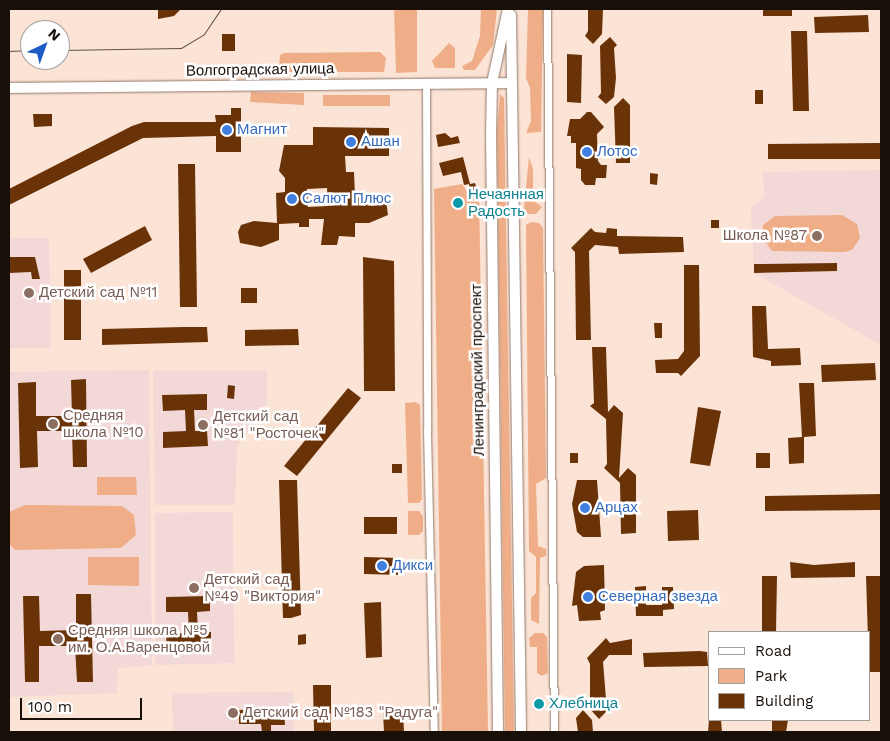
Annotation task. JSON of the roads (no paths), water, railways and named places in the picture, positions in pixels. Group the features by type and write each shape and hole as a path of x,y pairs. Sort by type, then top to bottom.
{"main road":[{"name":"Ленинградский проспект","path":"498,732 492,83 509,9"},
{"name":"Ленинградский проспект","path":"509,9 521,732"},
{"name":"Волгоградская улица","path":"9,88 426,82 511,83"}],"street":[{"path":"547,9 554,732"},
{"path":"426,82 426,431 434,732"}],"tram line":[{"path":"70,50 181,48 204,34 221,9"},
{"path":"9,51 20,50"}],"place":[{"name":"Магнит","path":"227,130"},
{"name":"Ашан","path":"351,142"},
{"name":"Лотос","path":"587,152"},
{"name":"Салют Плюс","path":"292,199"},
{"name":"Нечаянная Радость","path":"458,203"},
{"name":"Школа №87","path":"817,236"},
{"name":"Детский сад №11","path":"29,293"},
{"name":"Средняя школа №10","path":"53,424"},
{"name":"Детский сад №81 \"Росточек\"","path":"203,425"},
{"name":"Арцах","path":"585,508"},
{"name":"Дикси","path":"382,566"},
{"name":"Детский сад №49 \"Виктория\"","path":"194,588"},
{"name":"Северная звезда","path":"588,597"},
{"name":"Средняя школа №5 им. О.А.Варенцовой","path":"58,639"},
{"name":"Хлебница","path":"539,704"},
{"name":"Детский сад №183 \"Радуга\"","path":"233,713"}]}
